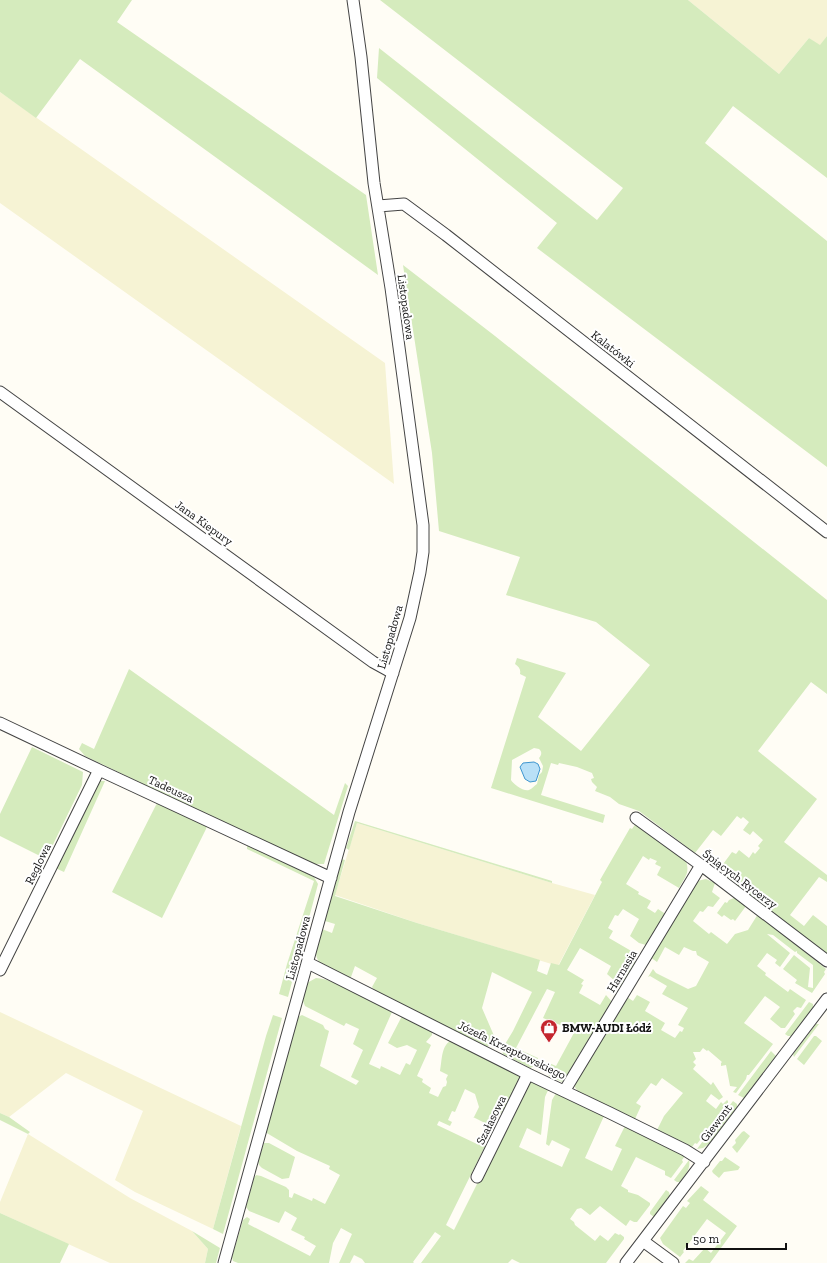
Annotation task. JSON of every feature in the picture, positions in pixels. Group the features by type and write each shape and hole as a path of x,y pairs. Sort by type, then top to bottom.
{"street":[{"name":"Listopadowa","path":"224,1263 349,812 410,618 423,552 423,532 391,288 378,206 353,0"},
{"name":"Kalatówki","path":"378,206 404,204 446,235 827,532"},
{"name":"Jana Kiepury","path":"0,392 374,662 393,673"},
{"name":"Tadeusza","path":"0,723 331,878"},
{"name":"Reglowa","path":"0,970 99,770"},
{"name":"Śpiących Rycerzy","path":"636,818 701,865 827,961"},
{"name":"Harnasia","path":"565,1090 701,865"},
{"name":"Józefa Krzeptowskiego","path":"308,963 528,1074 565,1090 678,1147 704,1162"},
{"name":"Giewont","path":"626,1263 827,999"},
{"name":"Szałasowa","path":"477,1177 528,1074"},
{"path":"643,1241 673,1263"}],"shaded area":[{"path":"688,0 827,0 827,36 820,46 809,38 779,74"},
{"path":"0,92 385,363 394,484 0,203"},
{"path":"357,823 595,895 558,966 417,923 335,895"},
{"path":"0,1012 241,1126 213,1229 135,1192 115,1180 143,1111 66,1073 9,1117 0,1113"},
{"path":"28,1134 130,1198 192,1231 208,1249 205,1263 110,1263 0,1213 0,1202"}],"green space":[{"path":"0,0 132,0 117,22 366,195 378,275 80,59 36,118 0,92"},
{"path":"380,0 688,0 779,74 809,38 820,45 827,36 827,178 733,106 705,143 827,241 827,467 537,248 557,223 377,78 379,48 597,220 623,188"},
{"path":"403,265 495,336 827,600 827,694 811,682 758,751 817,799 784,842 827,875 827,882 819,877 790,915 804,926 813,915 827,926 827,955 718,871 732,852 736,854 739,850 749,858 753,852 755,854 760,848 758,846 763,840 753,831 750,835 743,830 749,822 743,817 741,819 737,816 721,836 713,830 695,853 639,811 619,804 610,797 595,791 597,787 592,782 591,779 594,778 592,773 577,767 559,763 558,765 551,763 541,795 605,815 603,823 491,788 526,677 520,674 519,668 515,664 517,658 566,673 538,717 581,751 650,665 596,622 506,595 520,557 439,531 432,453","holes":["534,748 541,751 539,758 543,766 537,784 529,790 522,789 511,780 512,760"]},
{"path":"129,669 334,815 345,783 348,786 324,864 315,864 282,851 85,756 79,749 82,743 94,749"},
{"path":"32,747 83,772 82,785 46,859 0,836 0,814"},
{"path":"100,781 105,781 64,872 53,867 95,786"},
{"path":"158,802 207,825 162,918 112,892"},
{"path":"355,821 552,881 552,883 357,823 349,850 346,848"},
{"path":"636,823 686,861 687,872 679,888 657,875 661,867 655,864 657,861 650,858 649,860 643,856 626,884 639,892 638,894 651,901 647,908 655,913 658,909 664,913 664,916 646,945 639,943 630,936 639,919 623,909 618,916 615,915 608,928 613,931 609,938 633,952 629,957 636,962 642,952 624,989 607,974 611,966 580,948 567,970 584,980 581,984 583,985 579,993 600,1005 606,995 613,1003 568,1076 562,1082 549,1076 547,1069 549,1063 556,1066 575,1031 543,1018 555,992 547,989 516,1048 538,1058 536,1065 530,1068 503,1054 502,1049 513,1031 532,992 492,972 482,1008 495,1038 487,1047 375,991 372,987 377,978 355,966 351,977 348,978 327,969 319,962 316,951 322,929 332,933 335,924 325,921 324,915 341,859 345,860 335,896 417,923 540,960 537,971 547,975 551,963 559,965 602,882 600,880 630,828 632,829"},
{"path":"247,845 314,877 318,884 288,997 279,994 287,964 314,881 247,849"},
{"path":"706,879 715,883 712,892 720,898 713,907 708,906 703,912 700,911 693,921 709,934 711,932 727,944 735,934 748,930 758,914 826,969 824,972 825,974 812,993 795,983 797,980 783,969 794,955 810,968 808,987 813,988 813,965 797,953 797,951 795,952 773,935 767,934 790,953 780,967 775,963 777,960 767,953 757,966 766,973 765,975 788,992 790,989 806,1000 801,1008 797,1007 793,1011 795,1014 785,1028 781,1028 770,1019 780,1007 765,996 744,1023 773,1044 749,1075 747,1075 746,1079 736,1093 733,1092 737,1087 730,1086 726,1065 721,1066 722,1062 708,1050 707,1051 703,1048 700,1052 693,1052 696,1059 693,1062 696,1065 693,1069 711,1085 713,1082 723,1097 719,1100 711,1094 706,1101 716,1109 721,1102 723,1104 727,1100 728,1103 697,1144 695,1143 692,1147 657,1130 664,1116 683,1093 662,1078 656,1086 651,1083 636,1103 641,1106 635,1119 578,1092 573,1084 615,1014 617,1015 627,997 633,1001 637,995 650,1002 645,1011 665,1023 661,1030 675,1038 680,1031 682,1032 684,1028 678,1025 688,1008 662,994 667,986 650,976 648,977 653,969 656,973 688,989 696,986 709,962 697,955 696,951 684,947 679,955 665,947 657,962 650,957 697,881"},
{"path":"734,898 743,901 746,906 735,921 724,915 722,917 717,913 725,902 727,903 729,900"},
{"path":"316,978 345,987 392,1012 369,1064 380,1069 381,1066 400,1075 406,1063 410,1065 417,1050 407,1045 397,1048 388,1043 402,1016 432,1031 432,1035 426,1042 431,1045 417,1076 423,1079 422,1082 431,1088 429,1093 438,1097 443,1087 446,1086 446,1079 448,1075 440,1071 443,1050 450,1041 520,1076 507,1104 494,1124 487,1126 487,1124 473,1117 479,1107 475,1094 465,1089 455,1112 452,1111 448,1120 452,1122 450,1126 439,1121 437,1125 477,1144 479,1141 486,1144 446,1225 454,1230 495,1148 524,1085 532,1080 549,1088 545,1097 541,1135 527,1128 519,1147 562,1167 570,1149 552,1140 549,1146 546,1144 552,1100 556,1093 604,1116 585,1158 612,1171 622,1149 615,1146 625,1126 680,1152 685,1156 682,1160 683,1162 671,1178 665,1175 665,1171 636,1157 621,1186 628,1190 628,1192 638,1195 650,1203 637,1222 630,1220 626,1226 600,1206 590,1215 581,1208 577,1209 570,1219 575,1225 595,1241 600,1235 608,1241 615,1233 624,1237 606,1263 520,1263 512,1259 508,1263 421,1263 441,1236 435,1232 413,1262 414,1263 365,1263 362,1259 354,1255 350,1263 339,1263 352,1234 341,1228 333,1243 329,1263 238,1263 233,1261 232,1257 243,1220 247,1217 250,1219 248,1224 310,1256 316,1246 304,1239 305,1237 291,1230 297,1218 285,1211 279,1223 249,1211 246,1207 256,1175 286,1187 289,1190 289,1197 292,1198 294,1193 312,1201 313,1198 325,1204 340,1175 329,1169 330,1166 297,1151 265,1132 298,1017 302,1015 323,1025 325,1029 329,1031 320,1066 356,1085 359,1081 351,1077 363,1050 353,1044 359,1029 346,1023 344,1026 305,1006 303,1001 307,983"},
{"path":"809,1002 813,1004 813,1007 792,1036 785,1034"},
{"path":"273,1015 282,1018 223,1234 213,1229"},
{"path":"816,1024 819,1024 794,1057 793,1054"},
{"path":"814,1036 822,1041 804,1065 797,1059"},
{"path":"771,1051 776,1056 744,1098 738,1095"},
{"path":"733,1101 737,1104 737,1107 709,1144 703,1148 697,1149"},
{"path":"0,1113 9,1117 30,1132 28,1134 0,1120"},
{"path":"744,1131 750,1136 737,1153 732,1147 736,1143 735,1140"},
{"path":"264,1143 269,1143 295,1157 289,1178 282,1179 259,1165 258,1161"},
{"path":"725,1157 740,1167 738,1170 724,1172 719,1178 712,1171"},
{"path":"689,1160 687,1172 680,1182 677,1182 674,1180"},
{"path":"701,1186 709,1192 703,1200 737,1226 710,1263 685,1263 689,1259 693,1261 705,1248 711,1253 726,1233 707,1219 680,1257 663,1244 660,1238 683,1206 686,1208 690,1203 687,1201"},
{"path":"666,1190 669,1192 670,1196 654,1217 650,1214 650,1212"},
{"path":"0,1213 69,1244 60,1263 0,1263"},
{"path":"192,1231 220,1248 216,1263 205,1263 208,1249"}],"water":[{"path":"534,762 538,764 540,769 536,781 530,782 525,779 520,767 523,763"}],"place":[{"name":"BMW-AUDI Łódź","path":"549,1043"}]}
